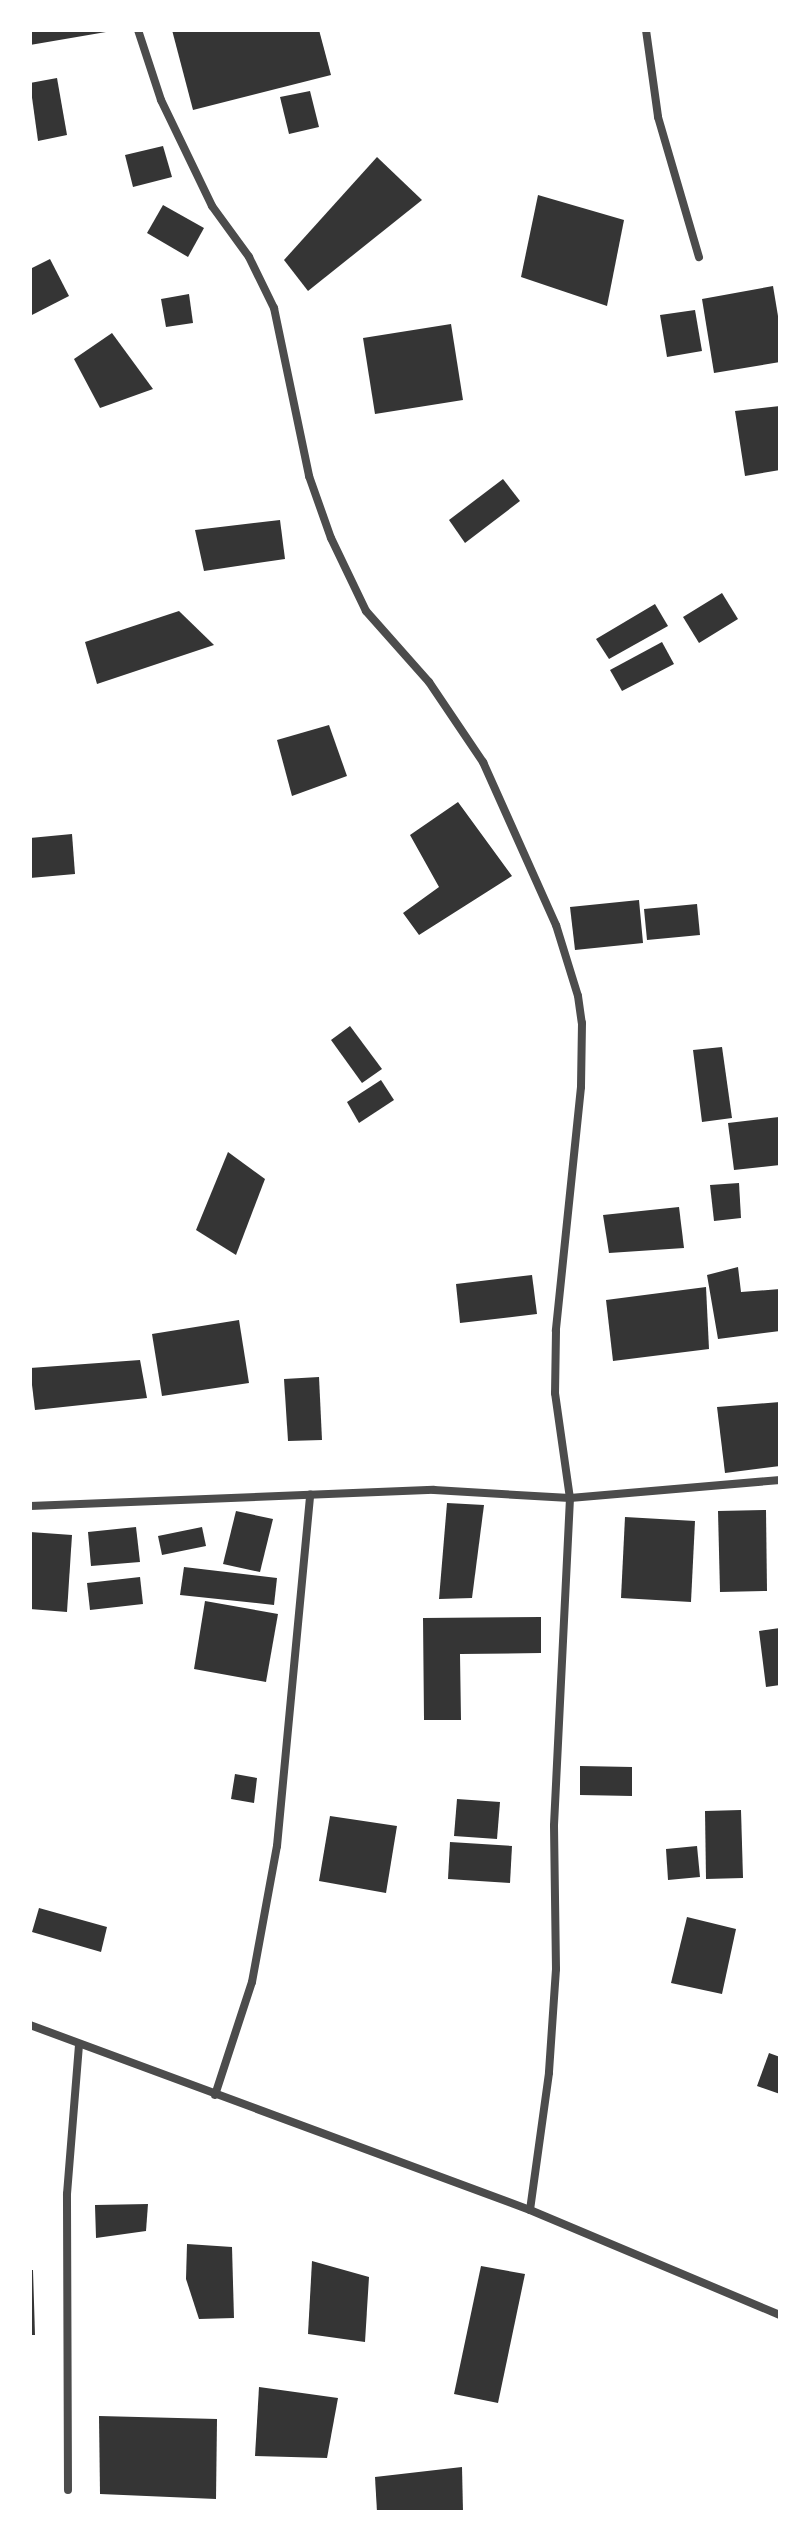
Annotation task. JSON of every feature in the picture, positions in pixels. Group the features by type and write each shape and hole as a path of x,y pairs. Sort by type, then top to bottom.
{"street":[{"path":"138,30 161,100 212,206 249,257 274,308 309,476 337,551 366,611 429,682 483,762 523,845 556,925 578,996 582,1023 581,1087 556,1331 555,1393 570,1498 554,1826 556,1969 549,2073 530,2210"},
{"path":"646,30 658,117 699,257"},
{"path":"30,1506 434,1490 570,1498 780,1480"},
{"path":"215,2095 252,1982 277,1846 310,1495"},
{"path":"30,2025 79,2046 530,2210 780,2315"},
{"path":"68,2490 67,2194 79,2046"}],"building":[{"path":"30,30 106,30 106,32 30,45"},
{"path":"172,30 319,30 331,75 193,110"},
{"path":"57,78 67,135 38,141 30,83"},
{"path":"310,91 319,127 289,134 280,97"},
{"path":"163,146 172,177 133,187 125,155"},
{"path":"377,157 422,200 308,291 284,260"},
{"path":"538,195 624,220 607,306 521,277"},
{"path":"163,205 204,228 188,257 147,233"},
{"path":"50,259 69,296 30,316 30,269"},
{"path":"773,286 780,328 780,362 714,373 702,299"},
{"path":"189,294 193,323 166,327 161,299"},
{"path":"695,310 702,351 667,357 660,315"},
{"path":"451,324 463,400 375,414 363,338"},
{"path":"112,333 153,389 100,408 74,359"},
{"path":"780,406 780,470 745,476 735,411"},
{"path":"503,479 520,501 465,543 449,520"},
{"path":"280,520 285,559 204,571 195,530"},
{"path":"722,593 738,619 699,643 683,617"},
{"path":"655,604 668,626 609,659 596,639"},
{"path":"179,611 214,645 97,684 85,642"},
{"path":"662,642 674,664 622,691 610,670"},
{"path":"329,725 347,776 292,796 277,740"},
{"path":"458,802 512,876 419,935 403,913 439,887 410,835"},
{"path":"72,834 75,874 30,878 30,838"},
{"path":"639,900 643,943 575,950 570,907"},
{"path":"697,904 700,935 647,940 644,909"},
{"path":"350,1026 382,1069 362,1083 331,1040"},
{"path":"722,1047 732,1118 702,1122 693,1050"},
{"path":"381,1080 394,1100 359,1123 347,1102"},
{"path":"779,1117 780,1165 734,1170 728,1123"},
{"path":"228,1152 265,1179 236,1255 196,1230"},
{"path":"739,1183 741,1218 714,1221 710,1185"},
{"path":"679,1207 684,1248 609,1253 603,1215"},
{"path":"738,1267 741,1292 780,1289 780,1331 718,1339 707,1275"},
{"path":"532,1275 537,1314 460,1323 456,1284"},
{"path":"706,1287 709,1349 613,1361 606,1300"},
{"path":"239,1320 249,1383 162,1396 152,1334"},
{"path":"140,1360 147,1398 35,1410 30,1368"},
{"path":"319,1377 322,1440 288,1441 284,1379"},
{"path":"780,1402 780,1466 725,1473 717,1407"},
{"path":"447,1503 484,1505 472,1598 439,1599"},
{"path":"766,1510 767,1591 720,1592 718,1511"},
{"path":"236,1511 273,1519 260,1572 223,1564"},
{"path":"625,1517 695,1521 691,1602 621,1598"},
{"path":"136,1527 140,1562 91,1566 88,1532"},
{"path":"202,1527 206,1546 162,1555 158,1536"},
{"path":"30,1532 72,1535 67,1612 30,1609"},
{"path":"184,1567 277,1578 274,1605 180,1595"},
{"path":"140,1577 143,1604 90,1610 87,1583"},
{"path":"205,1601 278,1614 266,1682 194,1669"},
{"path":"541,1617 541,1653 460,1654 461,1720 424,1720 423,1618"},
{"path":"780,1628 780,1685 766,1687 759,1631"},
{"path":"580,1766 632,1767 632,1796 580,1795"},
{"path":"235,1774 257,1778 254,1803 231,1799"},
{"path":"457,1799 500,1802 497,1839 454,1836"},
{"path":"741,1810 743,1878 706,1879 705,1811"},
{"path":"330,1816 397,1826 386,1893 319,1881"},
{"path":"450,1842 512,1846 510,1883 448,1879"},
{"path":"697,1846 700,1877 668,1880 666,1849"},
{"path":"39,1908 107,1927 101,1952 32,1932"},
{"path":"687,1917 736,1929 722,1994 671,1983"},
{"path":"769,2053 780,2057 780,2094 757,2086"},
{"path":"148,2204 146,2231 96,2238 95,2205"},
{"path":"187,2244 232,2247 234,2318 199,2319 186,2279"},
{"path":"312,2261 369,2277 365,2342 308,2334"},
{"path":"481,2266 525,2274 498,2403 454,2394"},
{"path":"30,2270 33,2270 35,2335 30,2335"},
{"path":"259,2387 338,2398 327,2458 255,2456"},
{"path":"99,2416 217,2419 216,2499 100,2494"},
{"path":"462,2467 463,2512 377,2512 375,2477"}]}
